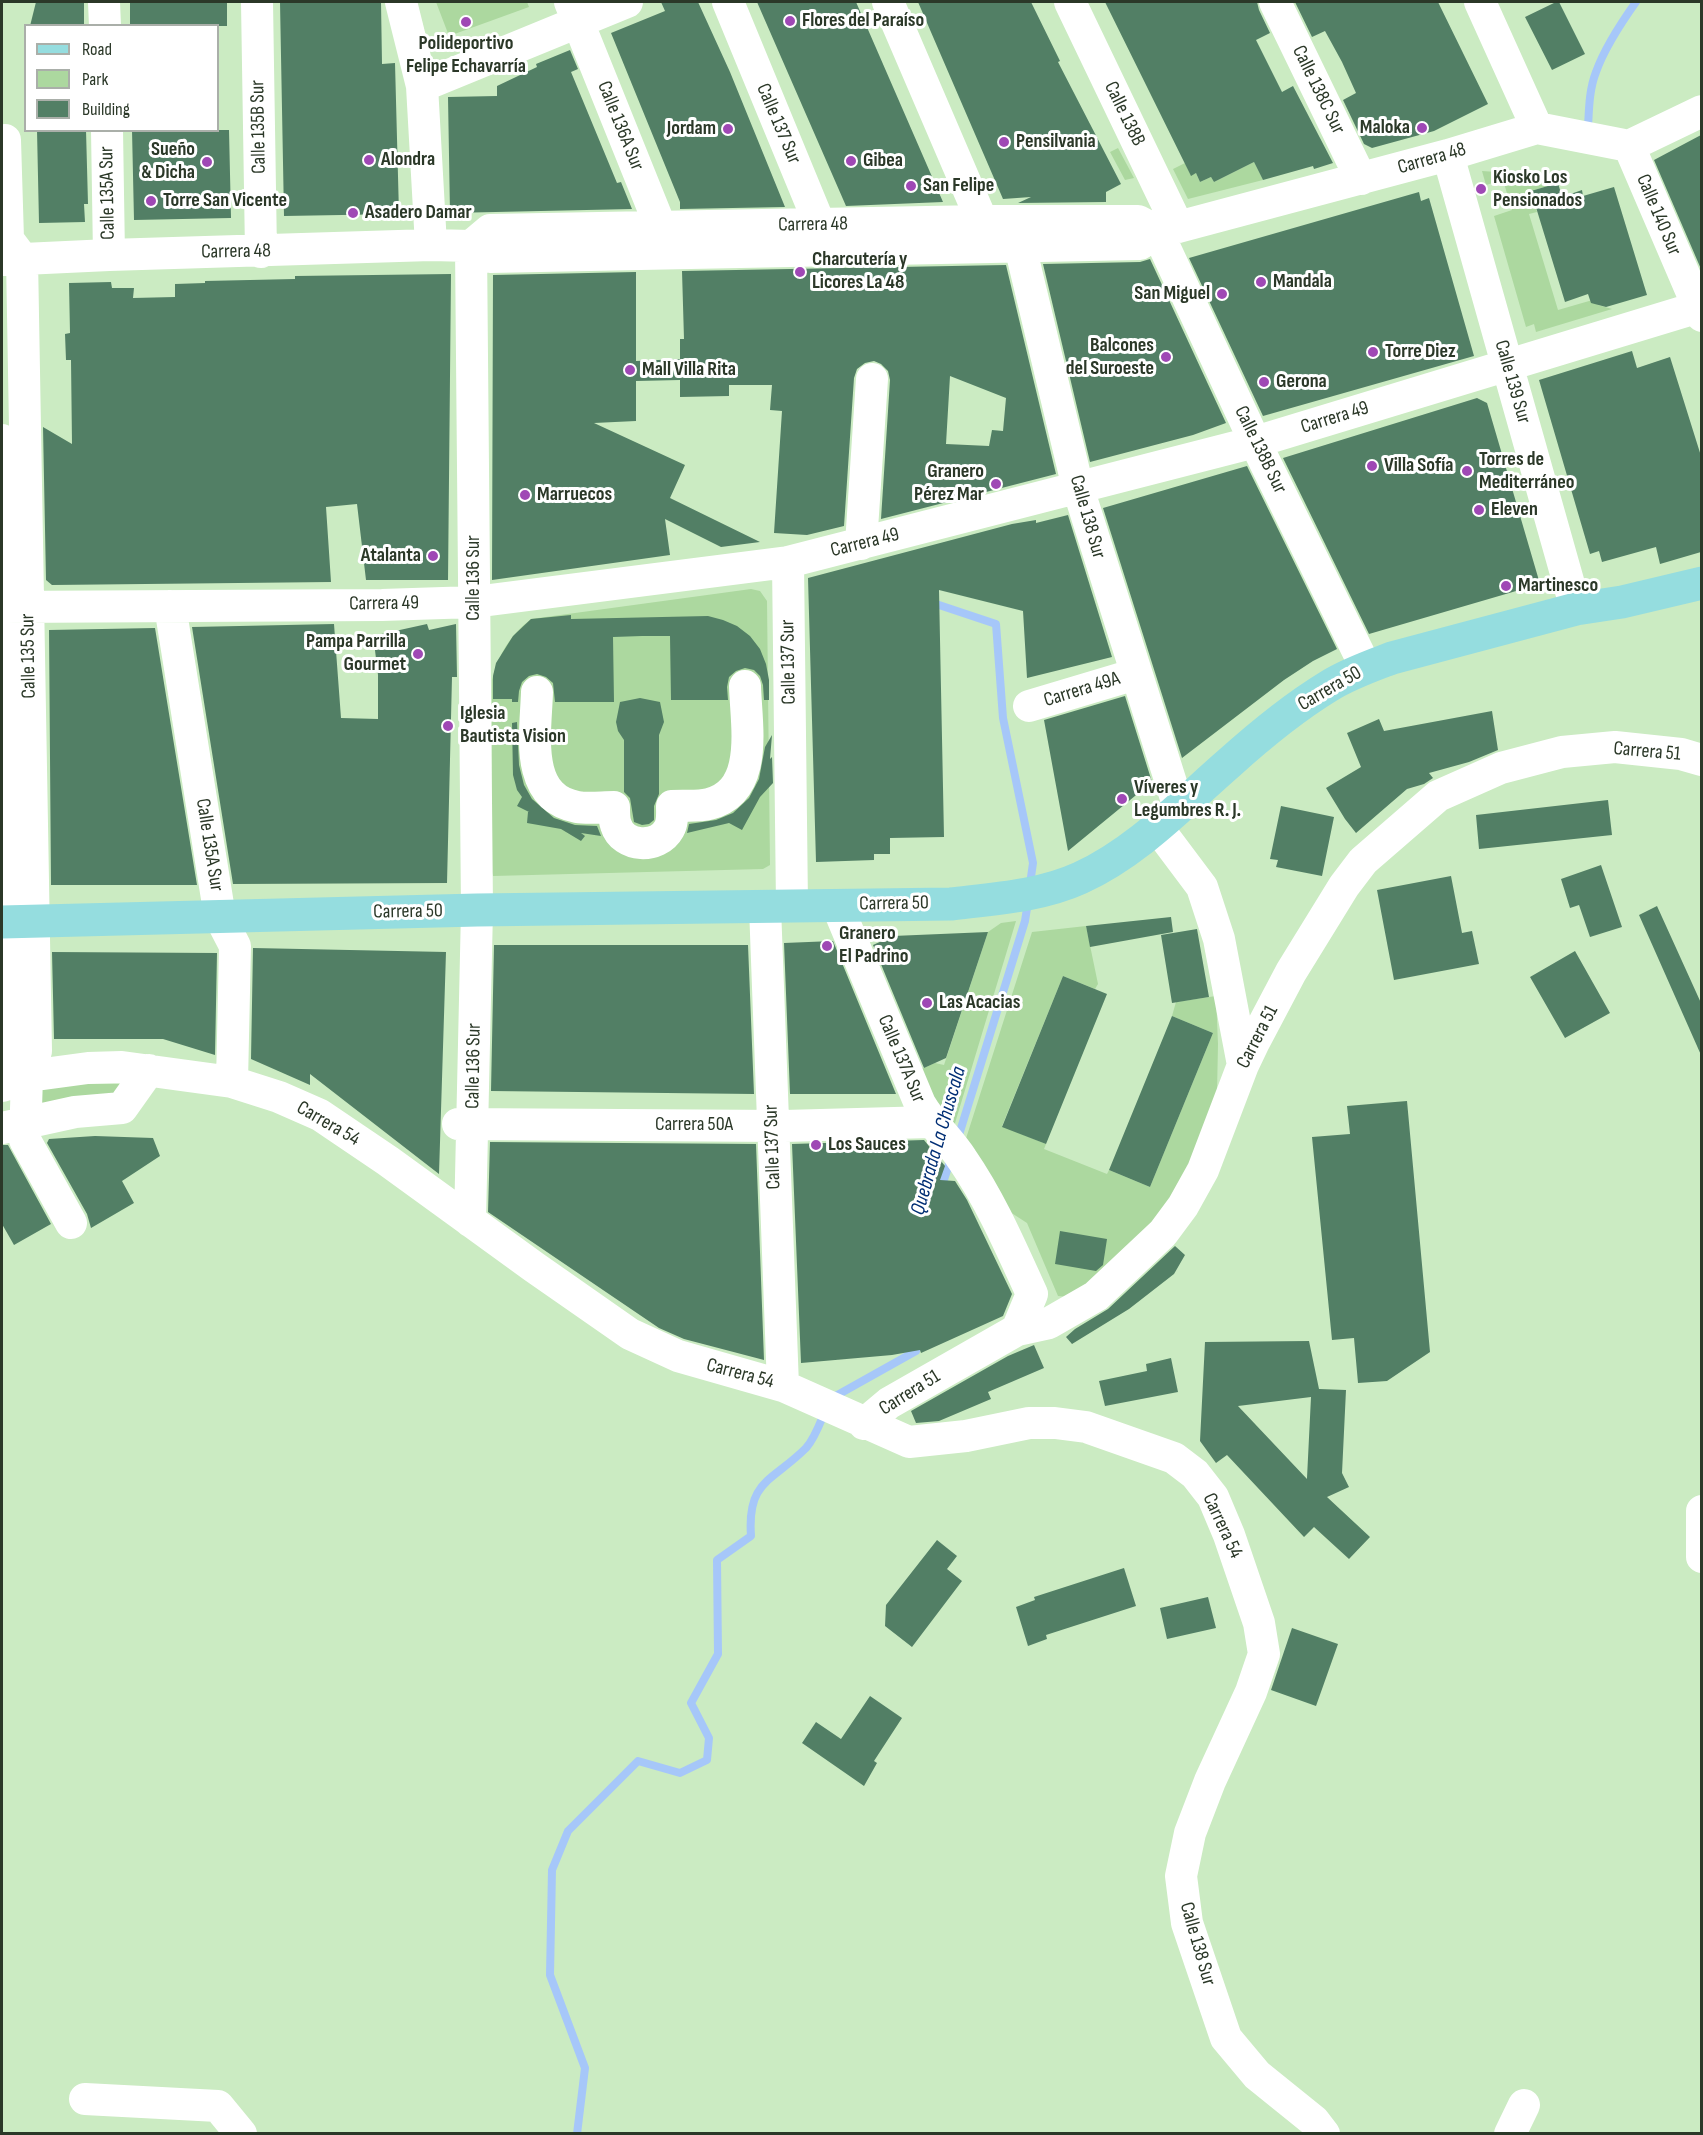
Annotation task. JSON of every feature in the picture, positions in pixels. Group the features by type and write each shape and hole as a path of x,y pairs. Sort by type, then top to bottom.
{"main road":[{"name":"Carrera 50","path":"14,922 477,910 951,904 1044,889 1080,878 1129,849 1295,709 1330,685 1366,668 1392,658 1576,609 1622,602 1701,583"}],"street":[{"path":"104,2 105,24"},
{"name":"Calle 135B Sur","path":"257,2 261,252"},
{"path":"401,2 422,86 431,245"},
{"path":"422,86 575,12 627,2"},
{"name":"Calle 137 Sur","path":"728,2 820,237"},
{"path":"888,2 982,233"},
{"name":"Calle 138B","path":"1070,2 1168,229"},
{"name":"Calle 138C Sur","path":"1275,2 1361,179"},
{"path":"1490,5 1537,128"},
{"name":"Calle 136A Sur","path":"575,12 661,240"},
{"path":"1629,146 1701,111"},
{"name":"Carrera 48","path":"8,252 109,255 431,245 471,246 490,257 661,240 1017,233 1138,221 1168,229 1361,179 1537,128 1629,146"},
{"name":"Calle 135A Sur","path":"106,132 109,255"},
{"name":"Calle 135 Sur","path":"5,140 14,922 36,1051 10,1070 14,1125 25,1140 70,1223"},
{"name":"Calle 140 Sur","path":"1629,146 1700,310"},
{"name":"Calle 139 Sur","path":"1448,155 1576,609"},
{"name":"Calle 138B Sur","path":"1168,229 1255,442 1366,668"},
{"name":"Calle 138 Sur","path":"1017,233 1078,488 1136,674 1168,818 1202,887 1219,939 1242,1065"},
{"name":"Calle 136 Sur","path":"463,1215 477,910 471,246"},
{"name":"Carrera 49","path":"11,607 371,605 474,602 788,562 1255,442 1507,365 1700,310"},
{"path":"861,544 872,380"},
{"name":"Calle 135 Sur","path":"2,440 11,607"},
{"name":"Calle 137 Sur","path":"788,562 772,1116 796,1392"},
{"name":"Calle 135A Sur","path":"170,606 220,916 235,946 232,1082"},
{"name":"Carrera 49A","path":"1029,705 1136,674"},
{"path":"537,692 536,767 545,786 559,800 570,805 614,807 615,825 620,833 635,843 644,854 653,842 668,830 672,822 672,806 711,803 726,796 742,778 747,762 744,686"},
{"name":"Carrera 51","path":"851,1418 889,1403 1017,1330 1049,1323 1096,1296 1163,1233 1183,1206 1203,1170 1242,1065 1291,972 1344,886 1363,861 1438,796 1501,768 1562,752 1615,747 1681,754 1701,760"},
{"name":"Calle 137A Sur","path":"837,905 940,1132 991,1205 1032,1294 1017,1330"},
{"name":"Carrera 54","path":"10,1070 122,1067 232,1082 279,1097 320,1114 630,1334 678,1356 796,1392 909,1442 966,1436 1029,1423 1055,1423 1086,1427 1173,1458 1195,1474 1213,1497 1243,1573 1259,1623 1264,1654"},
{"path":"14,1125 75,1112 122,1108 149,1070"},
{"name":"Carrera 50A","path":"466,1114 772,1116 940,1132"},
{"path":"1701,1511 1701,1557"},
{"name":"Calle 138 Sur","path":"1264,1654 1251,1692 1209,1781 1190,1833 1181,1876 1187,1923 1226,2038 1257,2075 1314,2121 1324,2133"},
{"path":"85,2099 219,2106 241,2133"},
{"path":"1510,2133 1524,2105"}],"green space":[{"name":"Polideportivo Felipe Echavarría","path":"436,2 527,2 529,7 449,36"},
{"path":"1118,148 1134,178 1125,180 1110,152"},
{"path":"1254,162 1263,180 1188,199 1173,169 1185,163 1191,175 1196,173 1200,182 1211,177 1214,182"},
{"path":"1482,171 1555,176 1558,183 1531,191 1537,212 1529,214 1558,310 1596,299 1598,305 1612,309 1536,332 1534,324 1526,327 1494,216 1512,210 1503,180 1486,185"},
{"path":"751,589 760,591 767,601 770,865 763,869 493,876 491,869 492,680 501,654 517,632 531,619"},
{"path":"1016,921 952,1133 919,1070 935,1063 944,1065 988,932 1001,923"},
{"path":"1086,926 1098,984 1095,989 1063,976 1002,1126 1046,1144 1044,1149 1107,1174 1109,1170 1150,1187 1213,1033 1172,1016 1176,1002 1216,996 1217,1093 1209,1126 1152,1234 1069,1297 1058,1296 1027,1223 993,1201 962,1151 1032,932"},
{"path":"123,1084 114,1099 41,1109 39,1086"}],"building":[{"path":"36,2 84,2 84,24 30,24"},
{"path":"130,2 227,2 227,26 219,26 219,24 130,24"},
{"path":"280,2 381,2 382,64 395,63 399,214 284,216"},
{"path":"661,2 698,2 730,72 785,207 680,209 680,202 611,33 665,11"},
{"path":"757,2 856,2 943,202 846,206"},
{"path":"918,2 1031,2 1060,61 1058,62 1121,184 1106,192 1106,202 1018,203 1031,197 1003,199"},
{"path":"1105,2 1257,2 1270,33 1256,40 1282,92 1293,86 1333,163 1314,169 1313,166 1263,180 1254,162 1214,182 1211,177 1200,182 1196,173 1191,176"},
{"path":"1295,2 1438,2 1488,104 1434,131 1372,148 1364,144 1343,100 1356,93 1342,62 1325,31 1312,37"},
{"path":"1559,2 1585,54 1552,70 1525,17"},
{"path":"570,50 578,69 571,72 617,183 621,182 632,209 450,213 448,97 497,96 497,86 537,67 536,64"},
{"path":"229,130 231,218 134,220 132,132"},
{"path":"37,132 86,132 88,204 84,204 85,222 39,223"},
{"path":"1701,135 1701,269 1654,160"},
{"path":"1558,183 1562,197 1582,190 1583,196 1614,187 1647,295 1606,307 1591,303 1588,294 1565,302 1531,191"},
{"path":"1419,192 1421,201 1429,198 1474,356 1263,416 1189,258"},
{"path":"1150,259 1226,423 1193,435 1090,462 1043,264 1140,262"},
{"path":"1006,265 1056,474 881,519 890,380 888,371 874,361 865,363 857,369 854,378 844,526 807,535 774,533 782,411 770,410 772,385 729,385 729,396 680,397 680,380 636,381 636,421 594,423 685,465 670,498 760,542 721,547 665,519 670,555 492,580 493,275 636,272 636,361 680,359 680,339 684,339 682,271","holes":["950,376 1006,398 1003,431 992,430 989,446 946,444"]},
{"path":"451,274 448,580 366,580 357,504 326,507 331,582 52,585 46,580 43,427 72,444 71,360 66,360 65,334 70,333 69,283 111,282 112,288 134,288 133,298 175,297 175,284 205,283 205,281 295,279 295,276"},
{"path":"1632,351 1637,368 1670,357 1701,456 1701,552 1660,564 1656,547 1602,562 1599,551 1590,554 1539,380"},
{"path":"1477,398 1487,403 1540,584 1369,634 1283,458"},
{"path":"1247,466 1337,649 1284,680 1182,758 1103,508"},
{"path":"1068,515 1112,657 1027,678 1023,611 939,590 944,837 890,838 890,854 874,854 874,860 816,862 808,578 1012,524 1036,520 1036,523"},
{"path":"571,615 571,619 708,616 737,626 750,636 760,649 769,680 769,700 764,700 760,676 754,670 745,668 729,677 728,700 671,700 670,636 613,637 614,702 555,702 553,683 537,674 529,676 522,682 518,702 512,702 512,699 493,699 493,676 496,663 513,636 531,619"},
{"path":"334,624 341,718 378,719 378,675 374,642 378,641 377,635 427,624 429,630 456,624 457,677 452,677 447,883 233,884 192,627"},
{"path":"155,628 197,885 51,885 49,630"},
{"path":"1125,696 1152,782 1068,851 1044,720"},
{"path":"640,698 660,702 664,722 659,735 659,794 654,806 654,820 642,825 634,822 630,798 624,792 624,740 618,731 616,722 620,702"},
{"path":"1492,711 1498,750 1469,762 1429,773 1433,778 1424,784 1407,789 1356,833 1326,788 1361,767 1347,733 1379,719 1384,731"},
{"path":"517,722 519,765 524,785 532,799 554,818 575,825 597,826 601,836 581,833 585,836 581,841 561,829 527,823 529,812 517,806 522,797 517,790 513,775 512,723"},
{"path":"772,735 770,759 772,757 773,783 760,797 742,830 729,823 687,833 689,824 716,820 733,813 749,798 759,779 765,747"},
{"path":"1608,800 1612,835 1479,849 1476,815"},
{"path":"1281,806 1334,817 1322,876 1276,867 1278,860 1270,859"},
{"path":"1601,865 1622,927 1590,937 1579,905 1570,908 1561,879"},
{"path":"1451,876 1462,933 1472,931 1479,964 1394,980 1377,890"},
{"path":"1657,906 1701,1003 1701,1055 1639,915"},
{"path":"1171,917 1173,932 1090,947 1086,926"},
{"path":"1197,929 1209,997 1172,1003 1161,935"},
{"name":"Las Acacias","path":"988,932 946,1058 924,1068 873,945 893,936"},
{"path":"833,941 896,1094 790,1094 784,943"},
{"path":"494,945 748,945 754,1094 491,1091"},
{"path":"253,948 446,952 439,1174 310,1074 310,1085 251,1059"},
{"path":"1575,951 1610,1013 1565,1038 1530,977"},
{"path":"52,952 217,953 215,1055 163,1039 54,1039"},
{"path":"1063,976 1107,994 1046,1144 1002,1127"},
{"path":"1172,1016 1213,1033 1150,1187 1109,1170"},
{"path":"1407,1101 1430,1352 1387,1381 1358,1383 1354,1338 1332,1340 1312,1137 1350,1134 1347,1106"},
{"path":"95,1136 153,1138 160,1156 122,1181 134,1203 91,1228 87,1214 47,1143 49,1139"},
{"path":"924,1140 945,1166 940,1180 955,1181 967,1200 1012,1294 1003,1316 921,1353 920,1350 892,1355 801,1363 792,1144"},
{"path":"490,1142 756,1144 764,1360 684,1339 659,1328 488,1212"},
{"path":"2,1145 8,1145 51,1224 14,1245 2,1224"},
{"path":"1060,1231 1107,1239 1103,1265 1096,1271 1055,1264"},
{"path":"1175,1246 1185,1255 1174,1274 1129,1309 1072,1344 1066,1337 1108,1309"},
{"path":"1309,1341 1319,1389 1346,1390 1342,1473 1349,1487 1327,1497 1370,1537 1349,1559 1314,1527 1304,1537 1227,1455 1216,1463 1200,1441 1205,1342","holes":["1311,1397 1307,1479 1238,1406"]},
{"path":"1034,1345 1044,1368 988,1392 991,1399 939,1421 916,1423 911,1411 1008,1356"},
{"path":"1171,1358 1178,1392 1105,1406 1099,1381 1147,1371 1146,1364"},
{"path":"937,1540 957,1556 947,1569 962,1581 912,1647 885,1626 886,1605"},
{"path":"1124,1568 1136,1606 1046,1635 1047,1639 1028,1646 1016,1607 1035,1600 1034,1597"},
{"path":"1208,1597 1216,1628 1167,1639 1160,1608"},
{"path":"1292,1628 1338,1644 1316,1706 1271,1690"},
{"path":"870,1696 902,1718 874,1761 877,1763 864,1786 802,1743 816,1722 841,1739"}],"waterway":[{"path":"1588,128 1589,107 1596,72 1609,44 1636,2"},
{"name":"Quebrada La Chuscala","path":"930,602 996,624 1003,718 1033,863 1030,884"},
{"name":"Quebrada La Chuscala","path":"958,1138 1025,921 1028,902"},
{"name":"Quebrada La Chuscala","path":"941,1189 951,1158"},
{"name":"Quebrada La Chuscala","path":"832,1398 916,1351 919,1343"},
{"name":"Quebrada La Chuscala","path":"577,2134 585,2068 550,1975 552,1870 568,1831 638,1761 680,1773 707,1760 709,1738 691,1703 718,1654 717,1560 751,1536 753,1503 758,1493 764,1484 806,1448 815,1435 825,1411"}],"place":[{"name":"Flores del Paraíso","path":"790,21"},
{"name":"Polideportivo Felipe Echavarría","path":"466,22"},
{"name":"Maloka","path":"1422,128"},
{"name":"Jordam","path":"728,129"},
{"name":"Pensilvania","path":"1004,142"},
{"name":"Alondra","path":"369,160"},
{"name":"Gibea","path":"851,161"},
{"name":"Sueño & Dicha","path":"207,162"},
{"name":"San Felipe","path":"911,186"},
{"name":"Kiosko Los Pensionados","path":"1481,189"},
{"name":"Torre San Vicente","path":"151,201"},
{"name":"Asadero Damar","path":"353,213"},
{"name":"Charcutería y Licores La 48","path":"800,272"},
{"name":"Mandala","path":"1261,282"},
{"name":"San Miguel","path":"1222,294"},
{"name":"Torre Diez","path":"1373,352"},
{"name":"Balcones del Suroeste","path":"1166,357"},
{"name":"Mall Villa Rita","path":"630,370"},
{"name":"Gerona","path":"1264,382"},
{"name":"Villa Sofía","path":"1372,466"},
{"name":"Torres de Mediterráneo","path":"1467,471"},
{"name":"Granero Pérez Mar","path":"996,484"},
{"name":"Marruecos","path":"525,495"},
{"name":"Eleven","path":"1479,510"},
{"name":"Atalanta","path":"433,556"},
{"name":"Martinesco","path":"1506,586"},
{"name":"Pampa Parrilla Gourmet","path":"418,654"},
{"name":"Iglesia Bautista Vision","path":"448,726"},
{"name":"Víveres y Legumbres R. J.","path":"1122,799"},
{"name":"Granero El Padrino","path":"827,946"},
{"name":"Las Acacias","path":"927,1003"},
{"name":"Los Sauces","path":"816,1145"}]}
